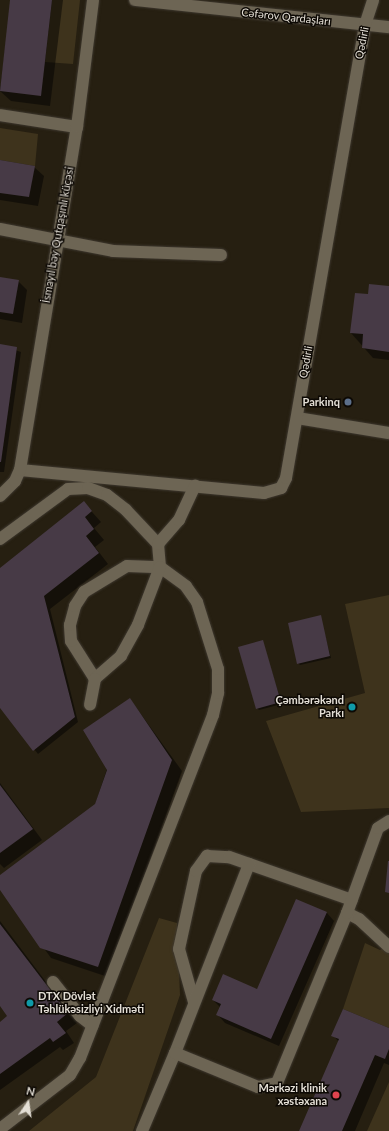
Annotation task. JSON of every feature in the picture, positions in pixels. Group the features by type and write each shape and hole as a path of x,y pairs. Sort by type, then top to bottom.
{"street":[{"name":"İsmayıl bəy Qutqaşınlı küçəsi","path":"20,470 57,239 77,127 93,0"},
{"name":"Cəfərov Qardaşları","path":"135,0 389,27"},
{"name":"Qədirli","path":"20,470 264,493 281,488 286,478 297,418 365,25 373,0"},
{"path":"0,115 77,127"},
{"path":"0,229 113,251 221,255"},
{"path":"297,418 389,433"},
{"path":"0,496 15,481 20,470"},
{"path":"158,544 179,520 195,486"},
{"path":"0,539 68,489 88,488 107,495 126,510 158,544 160,567 138,625 121,656 95,679 90,705"},
{"path":"0,1130 70,1074 93,1026 213,715 218,693 218,669 197,602 186,586 160,567 127,566 84,592 75,606 70,625 71,641 95,679"},
{"path":"175,1053 258,1087 277,1083 347,913 378,828 389,821"},
{"path":"194,1002 179,949 196,871 207,856 216,854 249,864 352,900"},
{"path":"142,1131 175,1053 249,864"},
{"path":"347,913 359,919 389,947"},
{"path":"53,982 80,1016 93,1026"}],"shaded area":[{"path":"52,0 80,0 73,64 45,62"},
{"path":"0,128 38,134 35,166 0,160"},
{"name":"Çəmbərəkənd Parkı","path":"389,595 389,808 301,812 266,721 365,693 345,604"},
{"path":"159,918 177,923 180,995 133,1131 29,1131 96,1077"},
{"path":"365,943 380,950 389,945 389,1028 343,1009"},
{"path":"389,1082 389,1131 367,1131"}],"building":[{"path":"10,0 52,0 41,96 0,91"},
{"path":"0,160 35,166 29,197 0,193"},
{"path":"0,277 19,280 13,314 0,312"},
{"path":"369,284 389,286 389,352 362,348 363,334 350,333 355,293 368,294"},
{"path":"0,344 17,347 1,462 0,462"},
{"path":"84,501 92,511 85,517 94,529 86,536 99,553 44,596 75,717 33,751 0,708 0,568"},
{"path":"321,615 330,656 297,664 288,623"},
{"path":"263,640 281,702 256,709 238,647"},
{"path":"130,698 172,760 98,967 40,948 0,890 0,875 95,804 107,770 83,730"},
{"path":"0,785 33,829 0,853"},
{"path":"389,861 389,893 385,892"},
{"path":"296,899 327,912 271,1039 216,1015 221,1004 212,1000 223,974 257,989"},
{"name":"DTX Dövlət Təhlükəsizliyi Xidməti","path":"0,924 68,1013 57,1022 66,1033 53,1042 50,1038 0,1074 0,1022 7,1016 0,1006"},
{"name":"Mərkəzi klinik xəstəxana","path":"343,1009 389,1028 389,1049 385,1059 375,1055 342,1131 299,1131 339,1039 331,1036"}],"place":[{"name":"Parkinq","path":"348,402"},
{"name":"Çəmbərəkənd Parkı","path":"352,707"},
{"name":"DTX Dövlət Təhlükəsizliyi Xidməti","path":"30,1003"},
{"name":"Mərkəzi klinik xəstəxana","path":"336,1095"}]}
